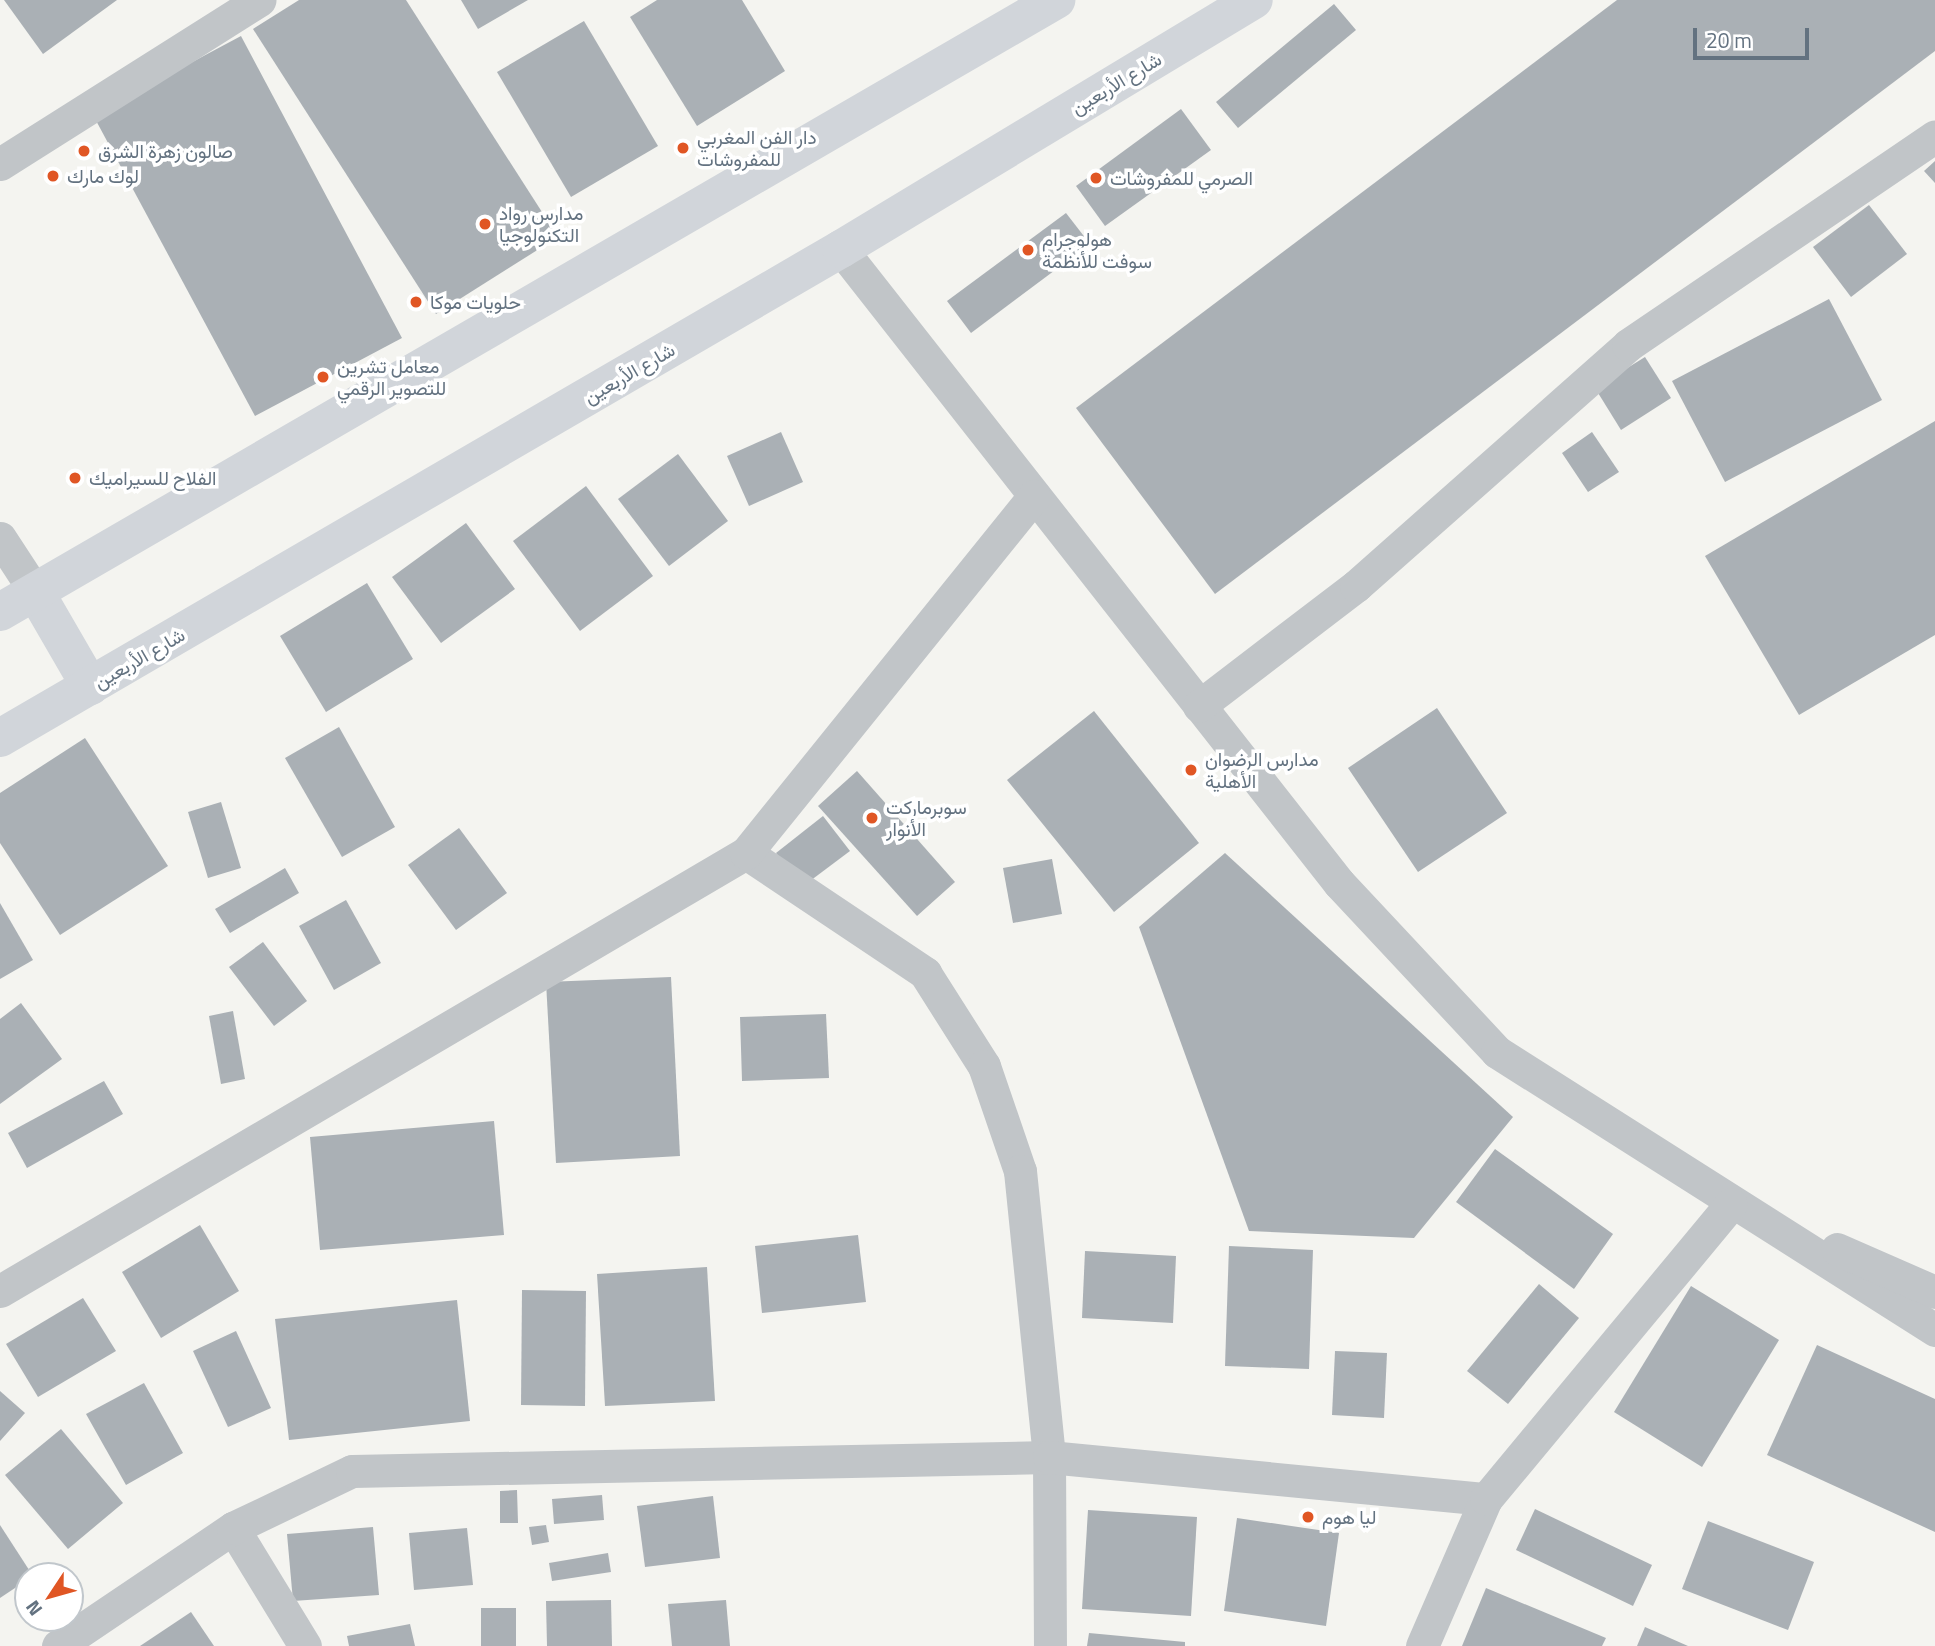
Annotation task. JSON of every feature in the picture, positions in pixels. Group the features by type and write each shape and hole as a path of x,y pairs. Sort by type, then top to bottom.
{"main road":[{"name":"شارع الأربعين","path":"0,738 841,249 1254,0"},
{"path":"0,612 1045,4"},
{"path":"36,593 90,686"}],"street":[{"path":"0,164 259,0"},
{"path":"1199,706 1356,586 1629,345 1935,135"},
{"path":"841,249 1339,883 1497,1052 1731,1204 1935,1330"},
{"path":"0,1291 746,853 1034,496"},
{"path":"0,538 36,593"},
{"path":"746,853 925,973 984,1066 1020,1171 1049,1457 1050,1646"},
{"path":"1731,1204 1935,1292"},
{"path":"1422,1646 1486,1499 1731,1204"},
{"path":"58,1646 233,1528 352,1471 1049,1457 1486,1499"},
{"path":"233,1528 305,1646"}],"building":[{"path":"4,0 117,0 43,54"},
{"path":"299,0 406,0 558,237 436,314 253,29"},
{"path":"461,0 528,0 478,29"},
{"path":"657,0 742,0 785,71 697,126 630,17"},
{"path":"1617,0 1935,0 1935,51 1215,594 1076,408"},
{"path":"1334,4 1356,30 1238,128 1216,102"},
{"path":"584,21 658,146 571,197 497,72"},
{"path":"241,36 402,338 255,416 93,115"},
{"path":"1181,109 1211,150 1105,226 1076,186"},
{"path":"1935,161 1935,183 1924,171"},
{"path":"1869,205 1907,254 1851,297 1813,247"},
{"path":"1066,213 1090,244 971,333 947,301"},
{"path":"1829,299 1882,400 1725,482 1672,381"},
{"path":"1645,357 1671,398 1621,430 1595,388"},
{"path":"1935,421 1935,635 1799,715 1705,556"},
{"path":"781,432 803,482 749,506 727,456"},
{"path":"1592,432 1619,472 1588,492 1562,453"},
{"path":"678,454 728,521 669,566 618,499"},
{"path":"586,486 653,576 580,631 513,541"},
{"path":"466,523 515,589 441,643 392,577"},
{"path":"367,583 413,659 326,712 280,636"},
{"path":"1437,708 1507,813 1418,872 1348,768"},
{"path":"1094,711 1199,843 1114,912 1007,780"},
{"path":"339,727 395,827 342,857 285,758"},
{"path":"85,738 168,866 60,935 0,843 0,793"},
{"path":"857,771 955,882 917,916 818,806"},
{"path":"221,802 241,868 208,878 188,812"},
{"path":"823,816 850,851 802,887 776,853"},
{"path":"459,828 507,893 456,930 408,865"},
{"path":"1225,853 1513,1117 1414,1238 1249,1231 1139,927"},
{"path":"1052,859 1062,914 1013,923 1003,868"},
{"path":"285,868 299,893 230,933 215,909"},
{"path":"346,900 381,963 334,990 299,926"},
{"path":"0,903 33,960 0,979"},
{"path":"263,942 307,1001 274,1026 229,967"},
{"path":"671,977 680,1156 556,1163 546,982"},
{"path":"21,1003 62,1059 0,1104 0,1019"},
{"path":"233,1011 245,1079 221,1084 209,1016"},
{"path":"826,1014 829,1078 742,1081 740,1017"},
{"path":"104,1081 123,1114 27,1168 8,1133"},
{"path":"494,1121 504,1235 320,1250 310,1137"},
{"path":"1495,1149 1613,1234 1574,1289 1456,1202"},
{"path":"200,1225 239,1291 161,1338 122,1272"},
{"path":"858,1235 866,1302 762,1313 755,1246"},
{"path":"1229,1246 1313,1250 1309,1369 1225,1366"},
{"path":"1085,1251 1176,1256 1173,1323 1082,1318"},
{"path":"707,1267 715,1401 605,1406 597,1274"},
{"path":"1539,1284 1579,1318 1508,1404 1467,1371"},
{"path":"1691,1286 1779,1340 1702,1467 1614,1412"},
{"path":"522,1290 586,1291 585,1406 521,1405"},
{"path":"83,1298 116,1351 38,1397 6,1344"},
{"path":"457,1300 470,1421 289,1440 275,1319"},
{"path":"236,1331 271,1408 228,1427 193,1351"},
{"path":"1817,1345 1935,1399 1935,1532 1767,1455"},
{"path":"1335,1351 1387,1353 1384,1418 1332,1415"},
{"path":"144,1383 183,1453 126,1485 86,1414"},
{"path":"0,1391 25,1413 0,1441"},
{"path":"61,1429 123,1503 68,1549 5,1475"},
{"path":"517,1490 518,1523 500,1523 500,1491"},
{"path":"602,1495 604,1520 554,1524 552,1499"},
{"path":"713,1496 720,1558 645,1567 637,1506"},
{"path":"1535,1509 1652,1565 1633,1606 1516,1550"},
{"path":"1088,1510 1197,1517 1191,1616 1082,1609"},
{"path":"1237,1518 1339,1533 1326,1626 1224,1611"},
{"path":"1708,1521 1814,1562 1788,1630 1682,1589"},
{"path":"0,1525 24,1562 14,1562 14,1589 0,1598"},
{"path":"546,1525 549,1542 532,1545 529,1527"},
{"path":"373,1527 379,1595 293,1601 287,1534"},
{"path":"467,1528 473,1585 414,1590 409,1533"},
{"path":"608,1553 611,1572 552,1581 549,1563"},
{"path":"1486,1588 1606,1638 1602,1646 1462,1646"},
{"path":"611,1600 612,1646 547,1646 546,1601"},
{"path":"726,1600 730,1646 672,1646 668,1604"},
{"path":"481,1608 516,1608 516,1646 481,1646"},
{"path":"191,1612 214,1646 140,1646"},
{"path":"410,1624 415,1646 349,1646 347,1636"},
{"path":"1645,1627 1688,1646 1637,1646"},
{"path":"1089,1633 1185,1642 1185,1646 1087,1646"}],"place":[{"name":"دار الفن المغربي للمفروشات","path":"683,148"},
{"name":"صالون زهرة الشرق","path":"84,151"},
{"name":"لوك مارك","path":"53,176"},
{"name":"الصرمي للمفروشات","path":"1096,178"},
{"name":"مدارس رواد التكنولوجيا","path":"485,224"},
{"name":"هولوجرام سوفت للأنظمة","path":"1028,250"},
{"name":"حلويات موكا","path":"416,302"},
{"name":"معامل تشرين للتصوير الرقمي","path":"323,377"},
{"name":"الفلاح للسيراميك","path":"75,478"},
{"name":"مدارس الرضوان الأهلية","path":"1191,770"},
{"name":"سوبرماركت الأنوار","path":"872,818"},
{"name":"ليا هوم","path":"1308,1517"}]}
